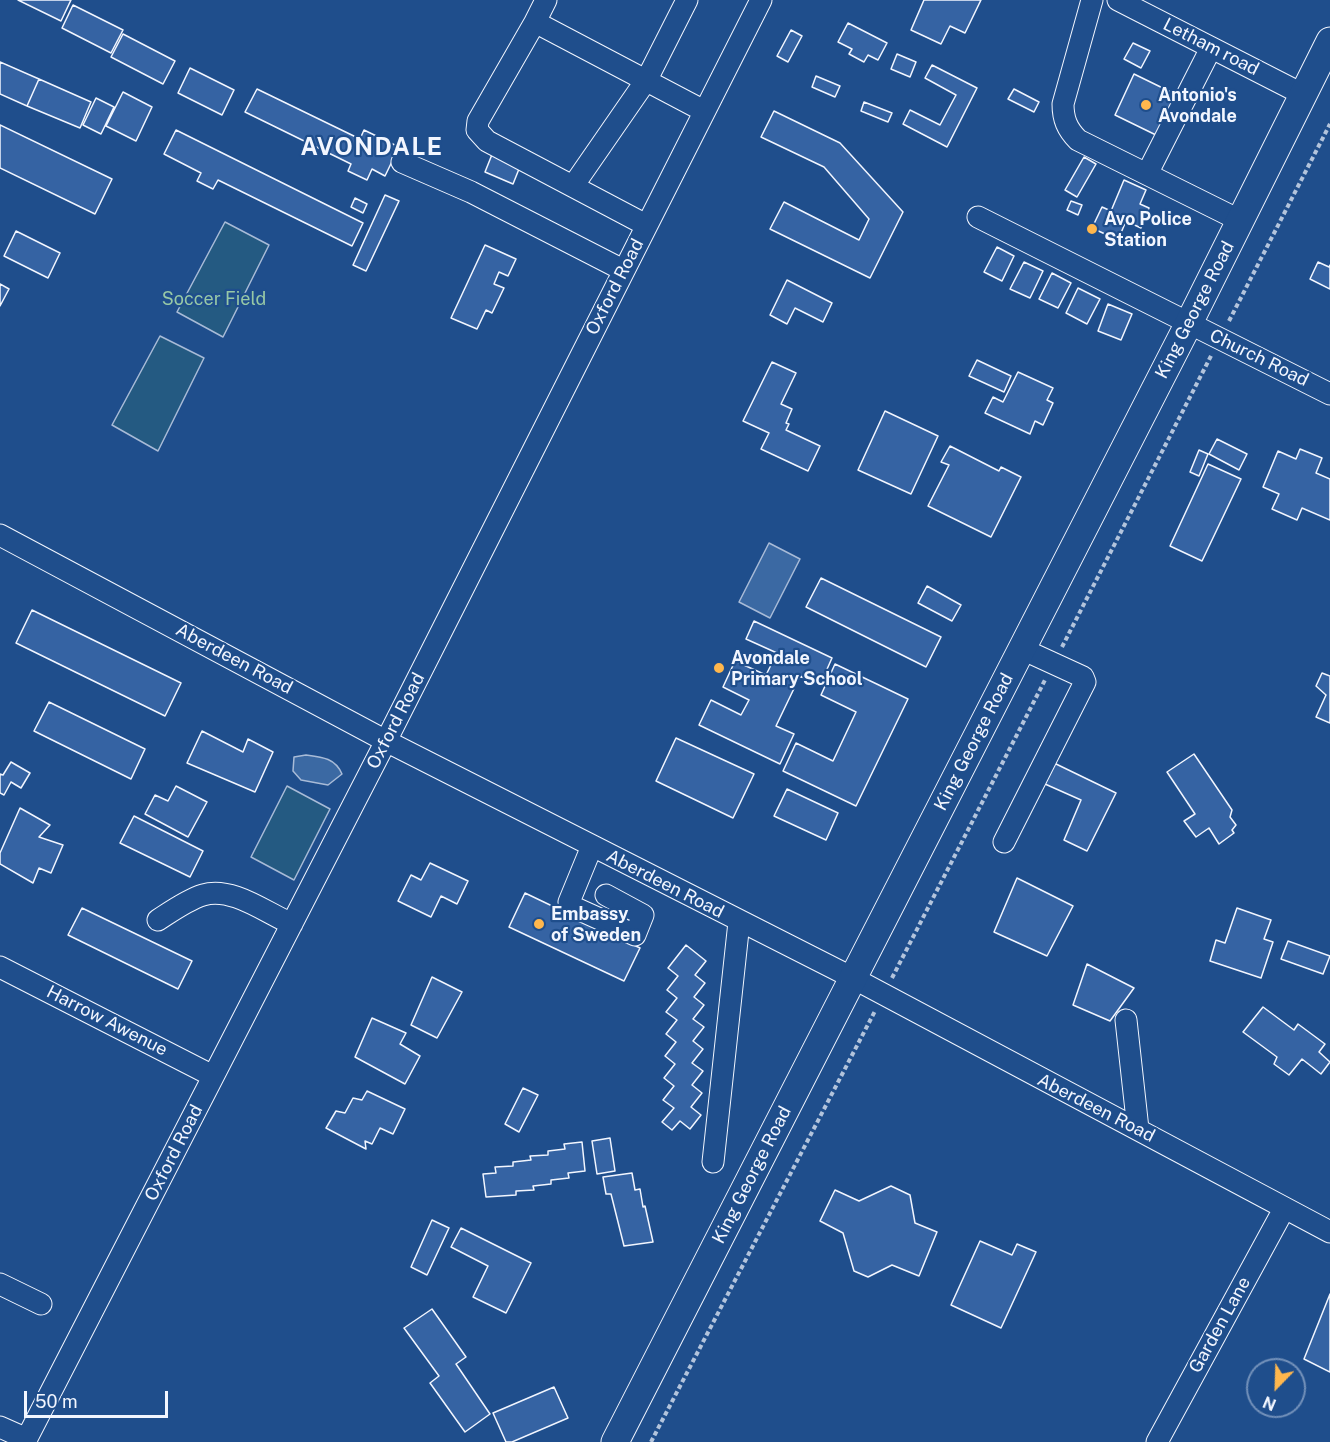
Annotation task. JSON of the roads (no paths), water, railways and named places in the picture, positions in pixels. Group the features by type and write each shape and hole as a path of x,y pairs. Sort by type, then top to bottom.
{"main road":[{"name":"King George Road","path":"615,1442 1189,323 1330,41"}],"street":[{"path":"546,0 478,121 477,130 487,141 646,225"},
{"path":"573,186 647,79 687,0"},
{"name":"Oxford Road","path":"26,1440 386,741 761,0"},
{"path":"1092,0 1063,104 1063,116 1069,130 1078,140 1239,220"},
{"name":"Letham road","path":"1118,0 1304,94"},
{"path":"535,22 704,111"},
{"path":"1147,174 1211,48"},
{"path":"402,162 471,192 623,270"},
{"name":"Church Road","path":"978,217 1330,394"},
{"name":"Aberdeen Road","path":"0,535 386,741 853,978 998,1058 1138,1129 1330,1232"},
{"path":"1004,842 1085,682 1083,677 1022,649"},
{"path":"592,846 568,902 635,936 643,915 606,895"},
{"path":"158,920 204,895 220,893 236,897 292,924"},
{"path":"713,1162 739,922"},
{"name":"Harrow Awenue","path":"0,967 213,1076"},
{"path":"1126,1020 1138,1129"},
{"name":"Garden Lane","path":"1157,1442 1284,1209"},
{"path":"0,1284 41,1304"},
{"path":"0,1427 26,1440"}],"place":[{"name":"Antonio's Avondale","path":"1146,105"},
{"name":"Avo Police Station","path":"1092,229"},
{"name":"Avondale Primary School","path":"719,668"},
{"name":"Embassy of Sweden","path":"539,924"}],"district":[{"name":"AVONDALE","path":"372,148"}],"park label":[{"name":"Soccer Field","path":"214,299"}]}
